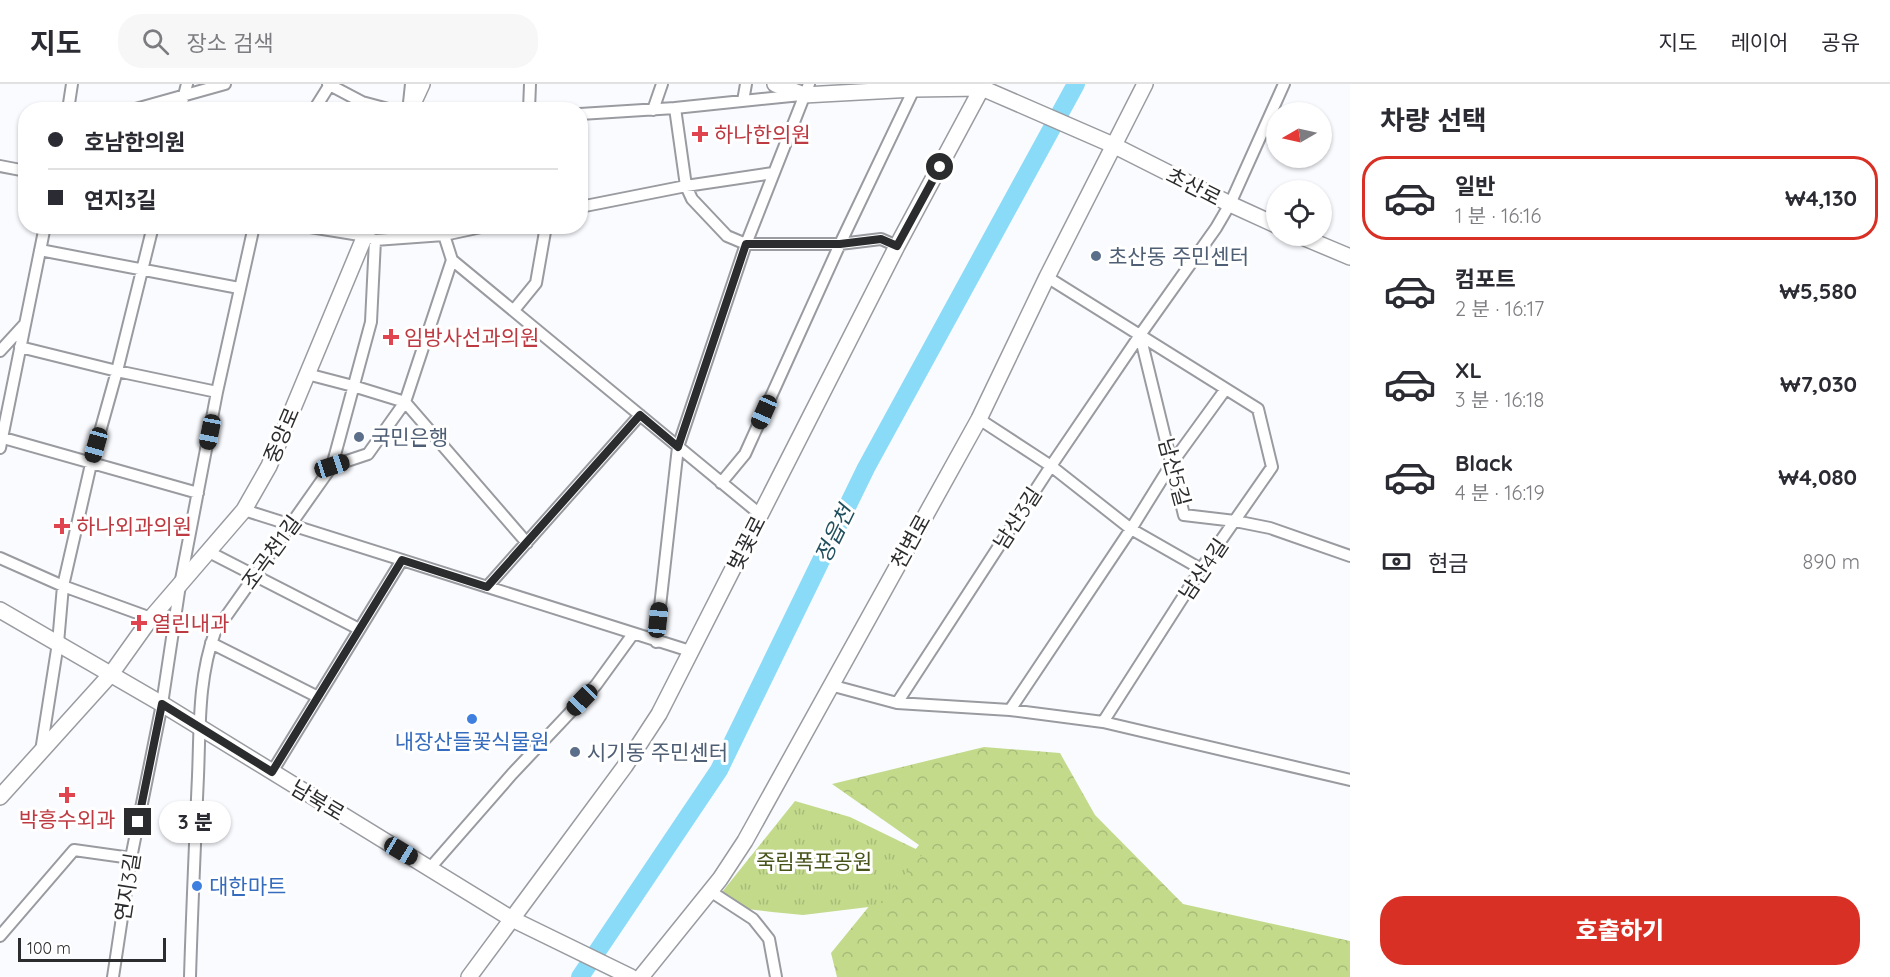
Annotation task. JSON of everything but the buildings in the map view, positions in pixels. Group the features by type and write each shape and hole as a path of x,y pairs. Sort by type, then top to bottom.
{"street":[{"path":"69,102 72,84"},
{"path":"182,102 187,84"},
{"path":"161,102 225,84"},
{"path":"410,102 411,84"},
{"path":"413,102 422,84"},
{"path":"529,102 530,84"},
{"path":"653,110 662,84"},
{"path":"743,101 746,84"},
{"path":"775,84 806,89 915,89 983,86"},
{"name":"천변로","path":"641,977 710,891 745,841 979,419 1047,277 1145,84"},
{"name":"남산3길","path":"897,704 1051,466 1216,228 1230,204 1284,84"},
{"path":"318,102 328,85 362,102"},
{"name":"초산로","path":"983,86 1113,145 1266,220"},
{"name":"벚꽃로","path":"469,977 626,766 659,714 897,246 983,86"},
{"path":"588,114 743,101 806,89"},
{"path":"656,642 678,447 746,244 806,89"},
{"path":"722,483 745,454 840,244 915,89"},
{"path":"675,108 686,186 692,199 727,236 746,244 840,244 881,239 897,246"},
{"path":"0,166 18,169"},
{"path":"588,205 686,186 773,173"},
{"path":"43,234 1,441 198,493"},
{"path":"41,751 58,643 63,586 91,464 151,234"},
{"name":"연지3길","path":"113,977 131,858 162,704 180,585 217,392 252,234"},
{"path":"370,234 449,234"},
{"name":"중앙로","path":"0,796 111,674 151,618 244,510 269,466 307,374 370,234"},
{"name":"조곡천1길","path":"190,977 203,678 211,643 215,632 253,576 292,525 332,466 352,386 372,322 370,234"},
{"path":"514,310 536,283 545,234"},
{"path":"444,235 452,260 761,515"},
{"path":"1323,246 1350,258"},
{"path":"40,250 239,288"},
{"path":"332,466 368,454 405,402 452,260"},
{"path":"1010,710 1131,529 1172,463 1225,390 1047,277"},
{"path":"0,351 25,323"},
{"name":"남산5길","path":"1140,335 1184,515 1270,528 1350,556"},
{"path":"20,347 217,392"},
{"path":"307,374 405,402 527,543"},
{"name":"남산4길","path":"1103,722 1202,569 1272,467 1258,409 1225,390"},
{"path":"487,587 640,415"},
{"path":"979,419 1051,466 1131,529 1202,569"},
{"path":"244,510 690,651"},
{"path":"209,552 359,629"},
{"path":"0,558 63,586 151,618"},
{"path":"272,772 402,560"},
{"name":"남북로","path":"0,610 162,704 512,919 627,975"},
{"path":"430,868 512,774 597,685 633,634"},
{"path":"211,643 318,697"},
{"path":"830,685 897,704 1010,710 1103,722 1350,780"},
{"path":"0,936 74,850 131,858"},
{"path":"710,891 753,919 769,939 776,977"}],"green space":[{"path":"984,747 1060,753 1095,815 1183,904 1350,941 1350,977 837,977 831,953 919,845 832,784"},
{"name":"죽림폭포공원","path":"795,801 850,817 924,853 877,906 803,915 747,909 722,892"}],"waterway":[{"name":"정읍천","path":"580,977 719,770 866,468 1076,84"}],"place":[{"name":"하나한의원","path":"700,134"},
{"name":"초산동 주민센터","path":"1096,256"},
{"name":"임방사선과의원","path":"391,337"},
{"name":"국민은행","path":"359,437"},
{"name":"하나외과의원","path":"62,526"},
{"name":"열린내과","path":"139,623"},
{"name":"내장산들꽃식물원","path":"472,719"},
{"name":"시기동 주민센터","path":"575,752"},
{"name":"박흥수외과","path":"67,795"},
{"name":"대한마트","path":"197,886"}],"route":[{"path":"138,822 162,704 272,772 402,560 487,587 640,415 678,447 746,244 840,244 881,239 897,246 940,167"}]}
